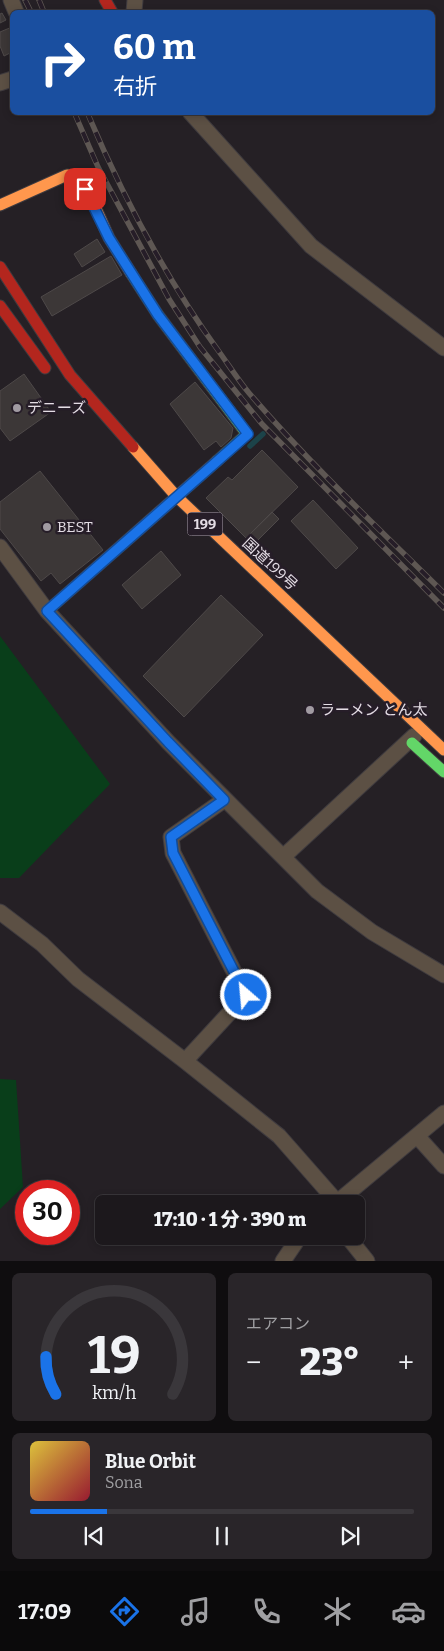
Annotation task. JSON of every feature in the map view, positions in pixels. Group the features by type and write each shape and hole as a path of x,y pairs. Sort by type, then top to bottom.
{"main road":[{"path":"0,205 67,175 77,176 93,202 109,238 158,315 248,434 47,611"},
{"name":"国道199号","path":"0,267 70,375 176,496 444,750"},
{"path":"0,306 51,377"},
{"path":"406,737 444,772"}],"street":[{"path":"193,115 311,246 444,348"},
{"path":"0,548 47,611 168,742 316,891 372,932 444,975"},
{"path":"284,858 406,737 422,729"},
{"path":"185,1061 246,995 173,853 171,837 224,800"},
{"path":"0,912 42,944 78,978 278,1136 329,1195"},
{"path":"346,1195 444,1113"},
{"path":"417,1136 444,1166"},
{"path":"283,1261 294,1245"},
{"path":"355,1245 368,1261"}],"green space":[{"path":"0,636 110,784 19,878 0,878"},
{"path":"0,1079 16,1080 23,1180 15,1180 15,1195 0,1209"}],"building":[{"path":"2,13 6,20 0,23 0,14"},
{"path":"10,28 10,53 4,56 0,46 0,32"},
{"path":"97,239 105,252 82,267 74,254"},
{"path":"111,256 122,275 52,316 41,297"},
{"path":"24,374 51,412 10,441 0,428 0,391"},
{"path":"195,382 233,428 231,438 221,447 216,441 204,450 170,404"},
{"path":"262,450 298,487 246,538 206,498 228,477 232,480"},
{"path":"40,471 103,550 60,584 51,573 41,581 0,529 0,502"},
{"path":"313,500 358,548 336,569 291,521"},
{"path":"272,512 279,519 253,545 246,538"},
{"path":"161,551 181,575 142,609 122,585"},
{"path":"221,595 263,635 184,717 143,676"}],"waterway":[{"path":"250,446 263,434"}],"railway":[{"path":"25,0 30,10"},
{"path":"39,0 43,10"},
{"path":"75,115 98,167 169,299 200,347 262,424 444,608"},
{"path":"88,115 115,175 164,267 200,325 242,384 320,470 444,593"}],"traffic: fast":[{"path":"131,273 158,315 247,434 217,461"},
{"path":"412,743 444,772"}],"traffic: slow":[{"path":"0,205 67,175 77,176 93,202 109,238 131,273"},
{"path":"133,447 176,496 444,750"},
{"path":"47,611 217,461"}],"traffic: jam":[{"path":"105,0 111,10"},
{"path":"0,267 70,375 133,447"},
{"path":"0,306 45,368"}],"place":[{"name":"デニーズ","path":"17,408"},
{"name":"BEST","path":"47,527"},
{"name":"ラーメン とん太","path":"310,710"}],"route":[{"path":"85,189 109,238 158,315 248,434 47,611 224,800 171,837 173,853 246,995"}]}
